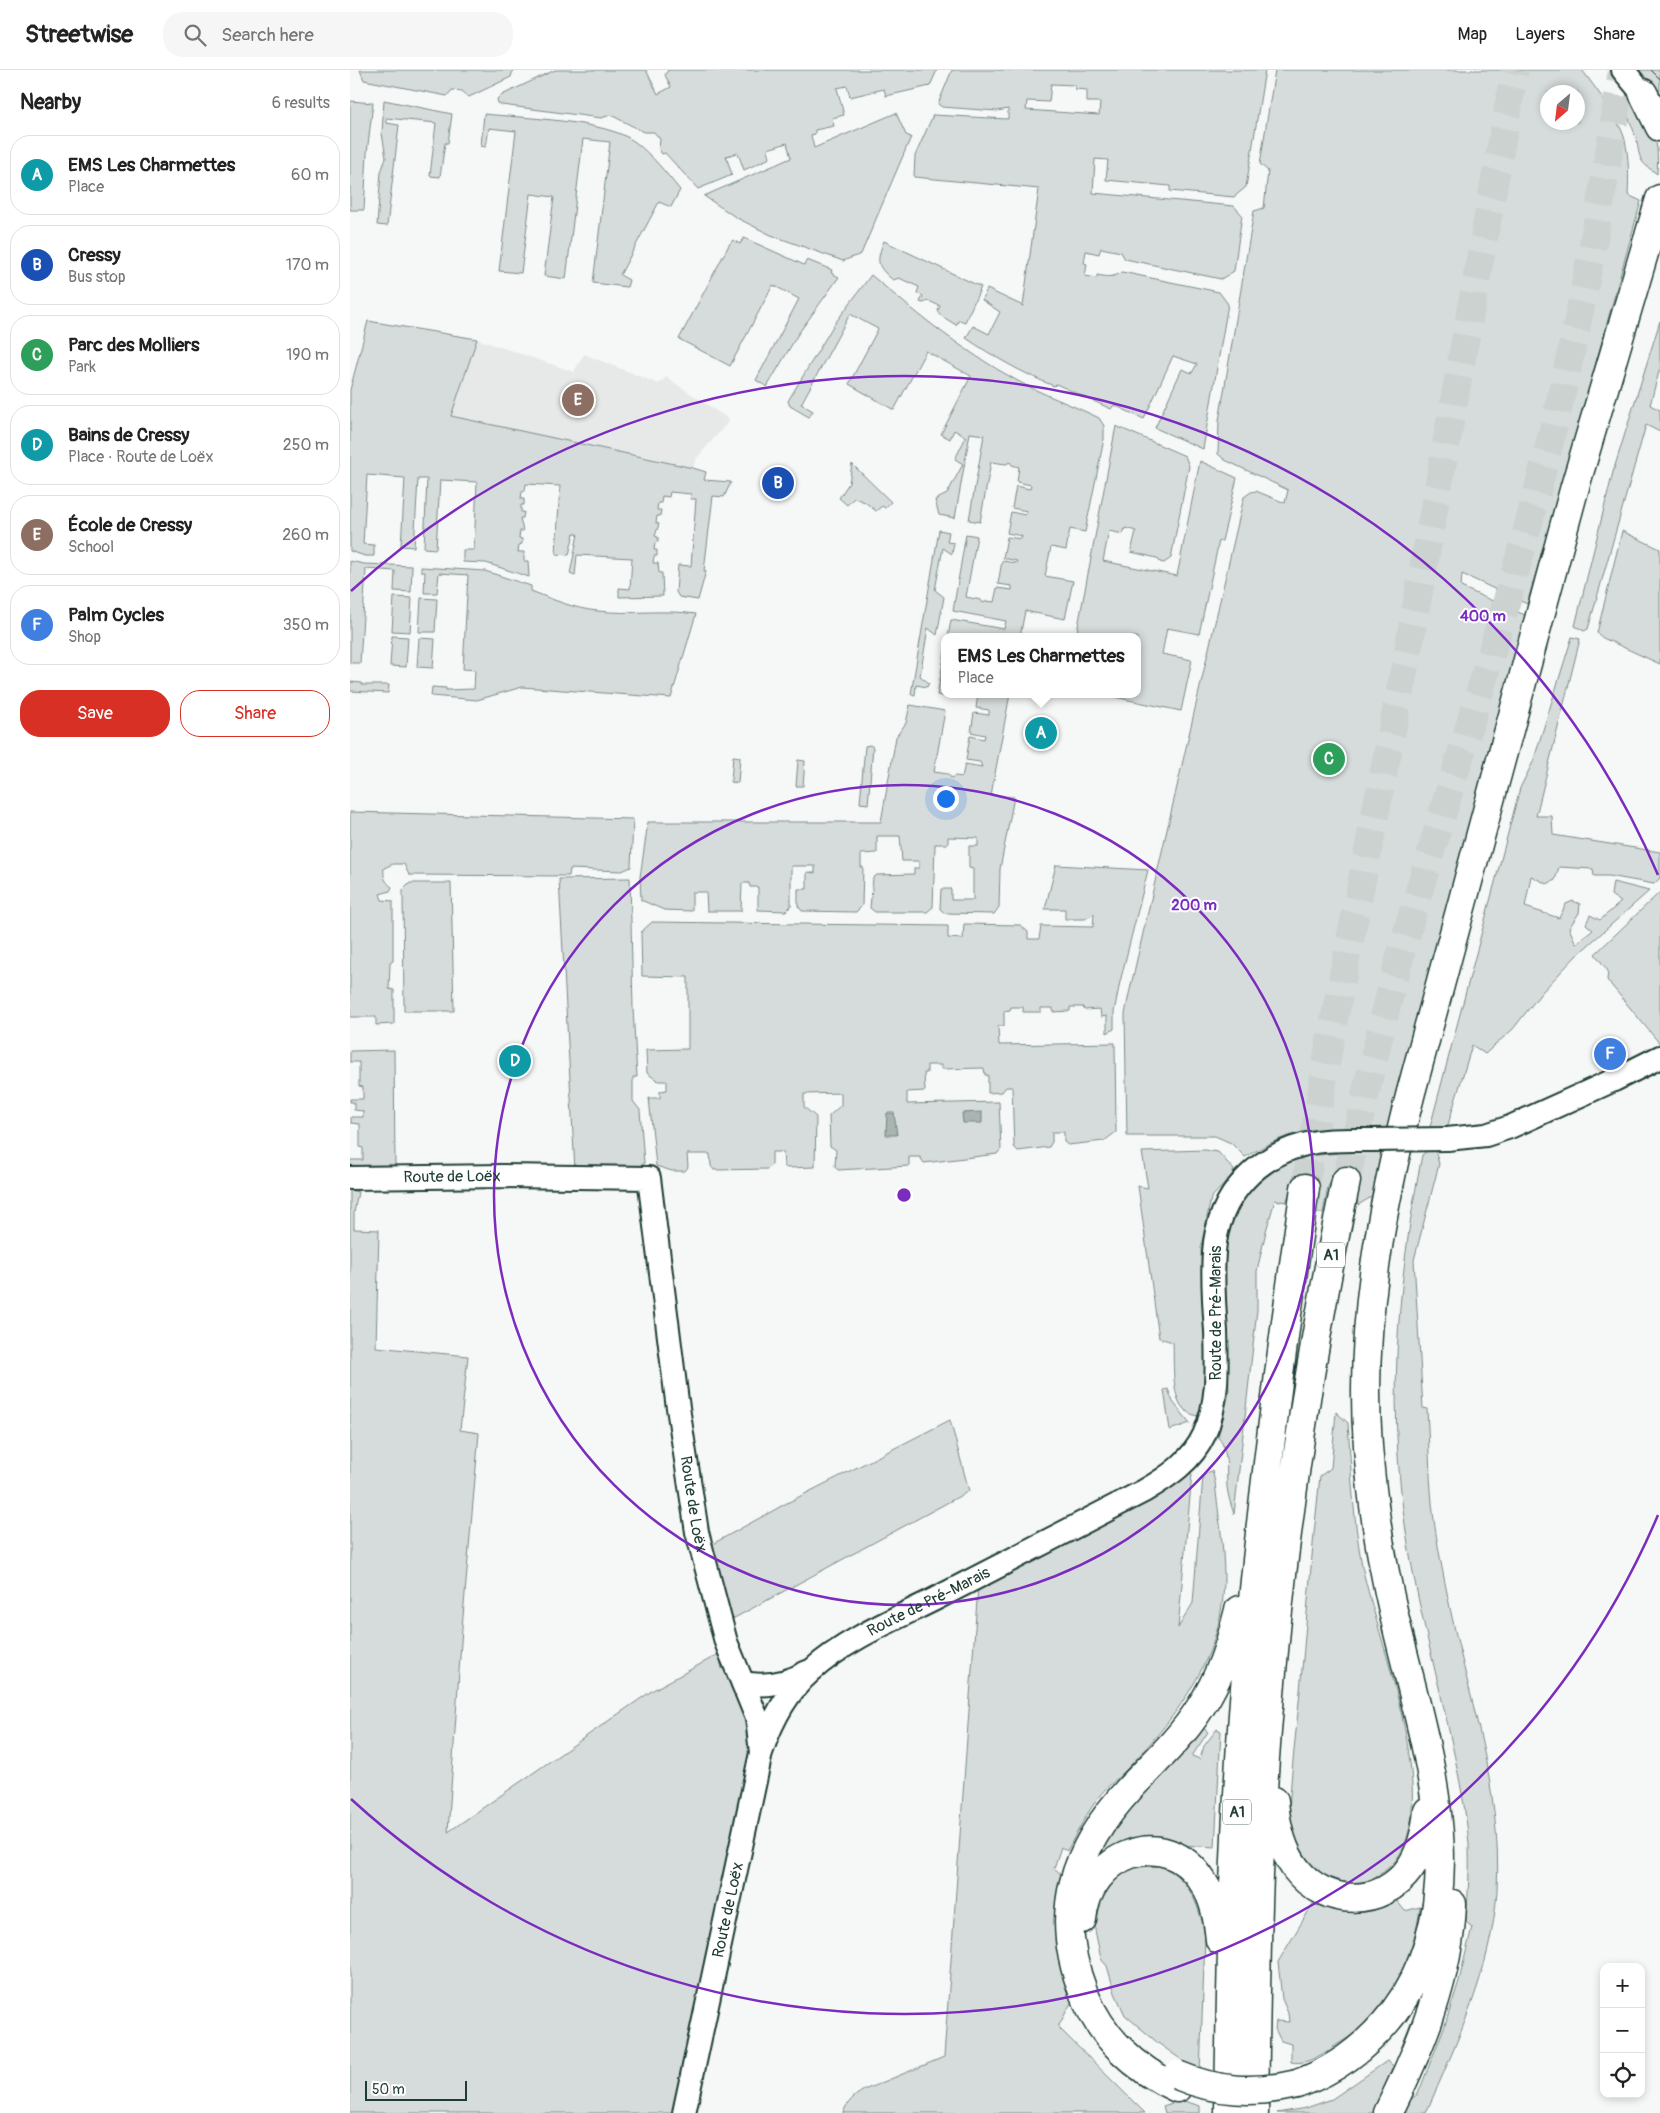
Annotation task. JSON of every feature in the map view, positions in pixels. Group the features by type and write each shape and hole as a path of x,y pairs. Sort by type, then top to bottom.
{"highway":[{"path":"1651,96 1660,126"},
{"path":"1296,2090 1334,2068 1370,2039 1398,2007 1408,1992 1422,1962 1436,1916 1440,1869 1438,1821 1429,1767 1386,1581 1371,1479 1366,1392 1368,1326 1375,1268 1395,1160 1409,1100 1574,490 1660,199"},
{"path":"1388,2113 1421,2042 1438,1992 1449,1944 1453,1896 1453,1833 1446,1774 1403,1584 1392,1524 1386,1470 1382,1366 1392,1249 1404,1184 1423,1101 1583,510 1660,262"},
{"name":"A1","path":"1254,2113 1260,1856 1267,1732 1278,1613 1300,1434 1318,1322 1346,1181"},
{"name":"A1","path":"1229,2113 1230,2027 1240,1756 1246,1674 1278,1380 1305,1188"},
{"path":"1265,1492 1230,1645 1218,1677 1188,1725 1124,1794 1097,1828 1075,1877 1069,1911 1070,1946 1086,1998 1112,2039 1152,2076 1177,2082 1239,2091 1296,2090 1324,2086 1354,2067 1380,2046 1414,2004 1432,1969 1444,1933 1453,1896"},
{"path":"1267,1732 1276,1824 1281,1842 1289,1859 1302,1877 1318,1890 1336,1897 1355,1898 1374,1895 1390,1887 1409,1869 1419,1852 1426,1830 1429,1767"},
{"path":"1177,2082 1123,2034 1100,2001 1090,1974 1082,1937 1085,1900 1093,1884 1114,1861 1139,1851 1165,1853 1186,1864 1203,1882 1212,1898 1218,1916 1230,2027"}],"street":[{"path":"1623,70 1651,96 1660,113"},
{"name":"Route de Pré-Marais","path":"812,1670 842,1649 883,1625 1144,1491 1179,1468 1203,1437 1215,1397 1217,1355 1214,1251 1218,1225 1231,1195 1256,1167 1290,1148 1318,1142 1447,1139 1486,1135 1510,1127 1660,1057"},
{"name":"Route de Loëx","path":"350,1178 531,1176 649,1178 697,1532 726,1642 757,1718 760,1753 684,2113"},
{"path":"743,1683 754,1685 777,1683 812,1670"},
{"path":"760,1753 770,1728 783,1704 812,1670"}],"shaded area":[{"path":"360,70 513,70 511,77 469,97 462,91 452,90 447,96 364,80"},
{"path":"555,70 646,70 658,94 671,87 665,75 668,70 937,70 930,86 886,96 884,89 850,97 847,86 837,88 844,115 832,118 834,126 815,130 815,134 811,135 814,148 896,113 906,135 911,137 861,254 843,261 771,235 737,218 704,196 791,158 787,143 768,149 770,158 744,170 738,153 726,156 732,175 698,189 665,153 662,154 659,149 660,139 654,132 644,132 611,115 601,118 498,103 497,99 500,96"},
{"path":"952,70 1265,70 1246,187 1234,197 1170,191 1170,186 1106,180 1108,160 1095,159 1093,193 1234,206 1242,215 1234,271 1221,279 1125,259 1121,252 1101,248 1099,254 1086,251 1084,263 1087,264 1085,276 1097,278 1097,275 1110,276 1122,272 1219,292 1228,304 1203,449 1155,428 1182,369 1192,373 1197,364 1173,356 1144,419 1114,405 1111,409 1056,384 1054,386 1042,381 987,352 966,338 973,326 989,334 1000,312 982,300 987,289 1023,306 1039,189 914,177 915,156 933,115 1008,119 1008,109 997,111 942,107 938,104","holes":["1051,84 1075,85 1075,89 1087,90 1087,102 1100,102 1099,115 1026,110 1027,101 1049,102"]},
{"path":"1275,70 1582,70 1618,123 1625,140 1628,161 1628,195 1641,201 1527,604 1462,574 1461,587 1527,616 1388,1128 1333,1129 1306,1132 1275,1141 1245,1157 1231,1143 1215,1136 1127,1136 1125,1014 1244,497 1256,491 1285,503 1288,490 1225,460 1218,454 1219,421 1254,211 1264,208 1268,171 1260,164"},
{"path":"1638,70 1660,70 1660,91 1650,85"},
{"path":"1627,93 1648,121 1652,130 1657,149 1657,174 1642,161 1627,111"},
{"path":"384,100 452,114 440,177 430,176 436,123 386,118 386,123 399,125 387,226 377,225 381,172 386,158 382,133"},
{"path":"350,101 373,103 367,153 364,210 350,210"},
{"path":"484,114 563,121 605,129 622,135 635,142 653,158 680,190 671,207 659,202 620,275 629,280 627,287 593,283 610,142 583,139 566,279 544,276 554,197 531,194 521,273 499,271 516,131 489,128 486,147 481,146"},
{"path":"744,238 804,265 807,260 832,270 831,273 839,277 798,334 767,387 756,380 799,299 773,285 730,366 679,339 729,245 733,240 740,244"},
{"path":"884,241 981,287 965,322 959,320 956,325 940,315 938,310 940,306 929,301 920,302 923,296 917,293 919,287 899,278 893,280 883,271 879,258"},
{"path":"871,275 923,318 996,369 1026,385 1099,418 1104,426 1104,439 1085,532 1070,529 1066,550 1051,547 1045,576 1073,581 1065,619 1025,611 1021,633 949,633 951,620 1004,629 1006,621 953,611 966,534 977,536 966,597 981,600 983,603 987,601 994,602 997,588 1012,590 1012,586 998,584 1002,561 1016,563 1017,561 1003,558 1007,537 1021,539 1022,536 1007,533 1011,512 1025,515 1027,511 1012,508 1016,486 1030,489 1031,485 1017,482 1019,467 1012,465 1010,462 1006,464 991,462 980,522 969,520 984,435 970,433 955,518 939,515 935,500 947,494 963,464 955,459 966,437 954,430 950,439 941,434 971,376 926,351 894,410 849,384 878,329 850,314 801,404 813,411 809,417 790,406 788,401 833,326"},
{"path":"368,321 477,339 451,416 693,468 706,472 704,480 731,482 724,497 713,496 704,571 706,571 698,600 679,597 676,592 678,565 691,566 696,499 690,499 691,494 670,492 669,497 662,496 661,503 658,503 657,510 661,510 660,516 657,516 656,523 659,524 655,536 658,537 658,542 655,543 654,550 657,550 657,556 654,556 653,563 658,563 659,573 662,573 663,596 619,597 619,588 630,589 632,558 577,555 575,576 570,574 578,534 574,533 569,555 556,554 560,486 526,484 525,491 522,492 521,499 524,499 524,505 521,505 521,512 524,512 523,518 520,518 523,531 520,531 519,538 522,539 522,544 519,545 518,552 524,552 524,561 528,561 529,577 486,563 463,562 463,550 474,550 477,482 440,480 436,549 424,548 427,479 418,479 414,547 401,546 405,478 367,475 363,544 374,545 374,556 365,556 350,551 350,390"},
{"path":"1660,321 1660,368 1650,405 1660,410 1660,432 1646,425 1588,629 1584,631 1575,626 1613,472"},
{"path":"477,339 574,372 584,354 659,384 666,377 730,420 696,459 693,468 451,416"},
{"path":"1116,426 1185,456 1189,466 1171,558 1164,563 1160,562 1157,558 1131,552 1136,531 1125,528 1123,534 1109,531 1103,561 1177,576 1200,461 1237,478 1222,541 1219,541 1199,634 1167,628 1162,654 1192,660 1181,711 1119,698 1141,698 1141,633 1077,633"},
{"path":"852,464 891,502 885,508 882,506 876,511 865,502 854,498 847,505 839,498 849,483"},
{"path":"939,530 949,532 947,542 954,543 952,554 943,548 935,590 944,597 937,635 928,628 920,676 929,683 927,687 916,685 915,695 911,694"},
{"path":"1622,531 1660,549 1660,664 1603,638 1597,633"},
{"path":"350,561 364,564 412,566 411,592 394,591 395,571 366,569 360,663 350,663"},
{"path":"421,567 485,571 531,586 531,591 555,600 589,610 696,614 671,698 522,687 477,700 431,696 432,687 446,688 446,690 474,689 475,670 463,669 468,575 439,573 437,593 424,593 425,572 421,572"},
{"path":"394,597 412,598 410,632 392,631"},
{"path":"421,598 437,599 435,632 419,632"},
{"path":"392,636 408,637 406,667 390,666"},
{"path":"1572,637 1580,639 1536,816 1552,816 1553,835 1660,852 1660,878 1654,884 1609,876 1594,876 1593,869 1559,867 1555,880 1547,884 1531,876 1525,907 1559,918 1566,904 1573,901 1580,904 1579,913 1569,928 1576,944 1593,930 1586,924 1590,915 1600,920 1621,902 1611,895 1613,882 1649,891 1576,956 1542,992 1513,1029 1485,1054 1472,1045 1447,1128 1430,1127 1520,788 1533,762"},
{"path":"419,638 435,639 433,668 417,667"},
{"path":"941,674 941,696 937,695"},
{"path":"350,682 362,683 362,685 389,685 388,693 350,691"},
{"path":"977,698 1009,698 991,795 1014,797 1000,869 999,907 994,914 945,913 940,909 941,889 951,889 951,900 973,900 973,869 969,868 969,846 978,846 978,838 948,837 948,844 935,844 933,907 927,912 875,912 870,908 873,878 877,875 914,874 914,868 919,868 919,861 902,861 900,836 877,836 877,853 861,854 861,867 863,867 862,906 856,912 802,911 798,906 798,889 807,889 807,872 815,873 815,866 791,866 791,906 786,911 758,910 758,887 750,887 749,883 742,883 741,911 707,911 706,892 692,892 692,911 664,910 641,900 640,877 648,822 881,822 896,737 906,723 910,705 945,711 934,772 948,774 951,778 955,776 962,777 965,764 982,767 980,762 966,760 970,736 984,739 985,735 971,732 974,713 989,715 989,710 976,708"},
{"path":"870,745 873,747 868,804 860,803 865,746"},
{"path":"733,756 740,757 738,783 731,782"},
{"path":"798,760 805,761 803,786 796,786"},
{"path":"350,812 633,819 631,867 622,871 570,869 569,876 409,875 404,864 393,864 384,868 385,879 392,887 390,891 380,894 382,900 393,901 393,961 390,963 389,989 394,990 394,1024 376,1025 376,1017 350,1017"},
{"path":"1056,865 1148,870 1120,982 1114,1012 1114,1029 1107,1033 1107,1016 1101,1017 1100,1009 1084,1010 1083,1007 1070,1007 1070,1011 1053,1012 1053,1008 1041,1008 1041,1012 1023,1012 1023,1007 1011,1007 1010,1010 1004,1011 1004,1026 998,1026 999,1045 1115,1043 1116,1132 1104,1141 1068,1145 1064,1142 1064,1132 1052,1132 1052,1142 1049,1147 1018,1151 1014,1147 1012,1087 1006,1087 1002,1092 988,1093 988,1075 985,1075 984,1068 941,1069 941,1065 927,1065 927,1073 924,1073 925,1091 907,1092 907,1104 999,1102 1001,1149 997,1154 924,1163 920,1157 909,1157 909,1166 838,1170 835,1166 836,1150 830,1146 829,1116 841,1105 841,1093 804,1094 804,1107 816,1117 815,1167 787,1168 784,1166 783,1152 772,1152 772,1165 768,1169 714,1170 711,1166 710,1154 687,1154 688,1167 685,1171 672,1171 656,1166 649,1098 660,1098 660,1091 667,1090 667,1081 658,1081 647,1073 646,1050 688,1049 688,977 642,976 641,932 652,922 948,926 948,938 963,939 964,924 1020,925 1028,932 1028,939 1039,939 1041,926 1093,927 1094,914 1085,919 1065,919 1065,909 1045,909"},
{"path":"630,878 633,1009 637,1077 633,1077 633,1101 640,1110 644,1163 637,1172 575,1171 559,879"},
{"path":"410,883 451,883 454,1011 404,1011 403,890"},
{"path":"1660,892 1660,1044 1607,980 1608,971 1595,954"},
{"path":"394,1050 395,1168 351,1169 350,1160 363,1160 363,1148 360,1147 360,1124 351,1123 351,1117 363,1117 363,1111 354,1110 354,1102 350,1102 350,1099 363,1099 363,1087 359,1086 359,1062 350,1062 350,1051"},
{"path":"982,1112 982,1123 963,1123 962,1113"},
{"path":"887,1113 894,1113 897,1135 886,1135"},
{"path":"1385,1149 1377,1174 1373,1196 1358,1205 1356,1187 1333,1179 1328,1187 1323,1213 1315,1213 1294,1183 1286,1202 1275,1200 1257,1271 1257,1310 1234,1514 1227,1490 1224,1448 1218,1437 1229,1393 1224,1236 1229,1221 1233,1221 1238,1207 1237,1200 1265,1173 1299,1155"},
{"path":"1205,1150 1218,1152 1234,1170 1231,1177 1211,1198 1201,1247 1206,1371 1201,1417 1187,1412 1179,1402 1174,1377 1173,1342 1159,1338 1138,1186 1148,1188 1142,1152"},
{"path":"1435,1150 1439,1164 1414,1260 1423,1408 1427,1409 1431,1491 1438,1548 1489,1777 1497,1852 1497,1890 1494,1919 1481,1977 1461,2032 1426,2113 1401,2113 1407,2102 1418,2094 1445,2025 1459,1981 1472,1927 1466,1922 1469,1883 1468,1831 1460,1781 1413,1574 1402,1500 1398,1451 1397,1352 1406,1254 1422,1155 1427,1151"},
{"path":"350,1190 358,1192 354,1213 354,1229 379,1230 376,1347 468,1356 460,1430 479,1433 462,1628 448,1832 653,1690 719,1654 722,1669 729,1665 753,1729 748,1765 674,2113 350,2113"},
{"path":"1168,1389 1173,1402 1190,1423 1170,1430 1164,1390"},
{"path":"1336,1412 1348,1423 1354,1509 1361,1560 1393,1679 1412,1776 1411,1819 1400,1854 1368,1881 1351,1884 1330,1878 1312,1864 1294,1838 1288,1818 1320,1476 1331,1468"},
{"path":"950,1420 969,1491 727,1622 707,1547 787,1503"},
{"path":"1212,1470 1221,1529 1224,1577 1222,1605 1216,1632 1207,1658 1181,1705 1146,1748 1100,1795 1067,1851 1061,1847 1054,1868 1061,1874 1057,1943 1072,2001 1058,2027 1145,2113 843,2113 851,2100 864,2090 944,2057 978,1586 1188,1473 1192,1474 1178,1628 1193,1603 1203,1476"},
{"path":"1203,1728 1208,1732 1192,1756 1200,1759 1204,1746 1217,1729 1221,1731 1215,1847 1181,1845 1173,1839 1153,1836 1132,1841 1103,1854 1097,1850 1104,1835 1167,1762"},
{"path":"1161,1866 1171,1871 1187,1886 1201,1916 1205,1938 1200,2072 1187,2067 1186,2063 1158,2043 1125,2015 1115,1993 1107,1966 1101,1959 1095,1930 1098,1906 1112,1879 1135,1867"},
{"path":"1396,1900 1405,1911 1420,1907 1413,1941 1407,1958 1390,1992 1368,2021 1353,2035 1323,2054 1305,2062 1291,2062 1291,2044 1281,2041 1275,2029 1276,2021 1289,2022 1288,2013 1282,1999 1278,1962 1314,1902 1333,1910 1348,1912 1365,1910"},
{"path":"1387,2061 1396,2068 1376,2113 1277,2113 1306,2108 1332,2099"},
{"path":"1181,2100 1200,2106 1200,2113 1165,2113 1163,2106"}],"tunnel":[{"path":"1305,1188 1331,1035 1407,656 1515,70"},
{"path":"1346,1181 1395,975 1511,586 1556,416 1588,269 1622,70"}],"tram line":[{"path":"1651,70 1660,79"}],"place":[{"name":"École de Cressy","path":"578,400"},
{"name":"Cressy","path":"778,483"},
{"name":"EMS Les Charmettes","path":"1041,733"},
{"name":"Parc des Molliers","path":"1329,759"},
{"name":"Palm Cycles","path":"1610,1054"},
{"name":"Bains de Cressy","path":"515,1061"}]}
